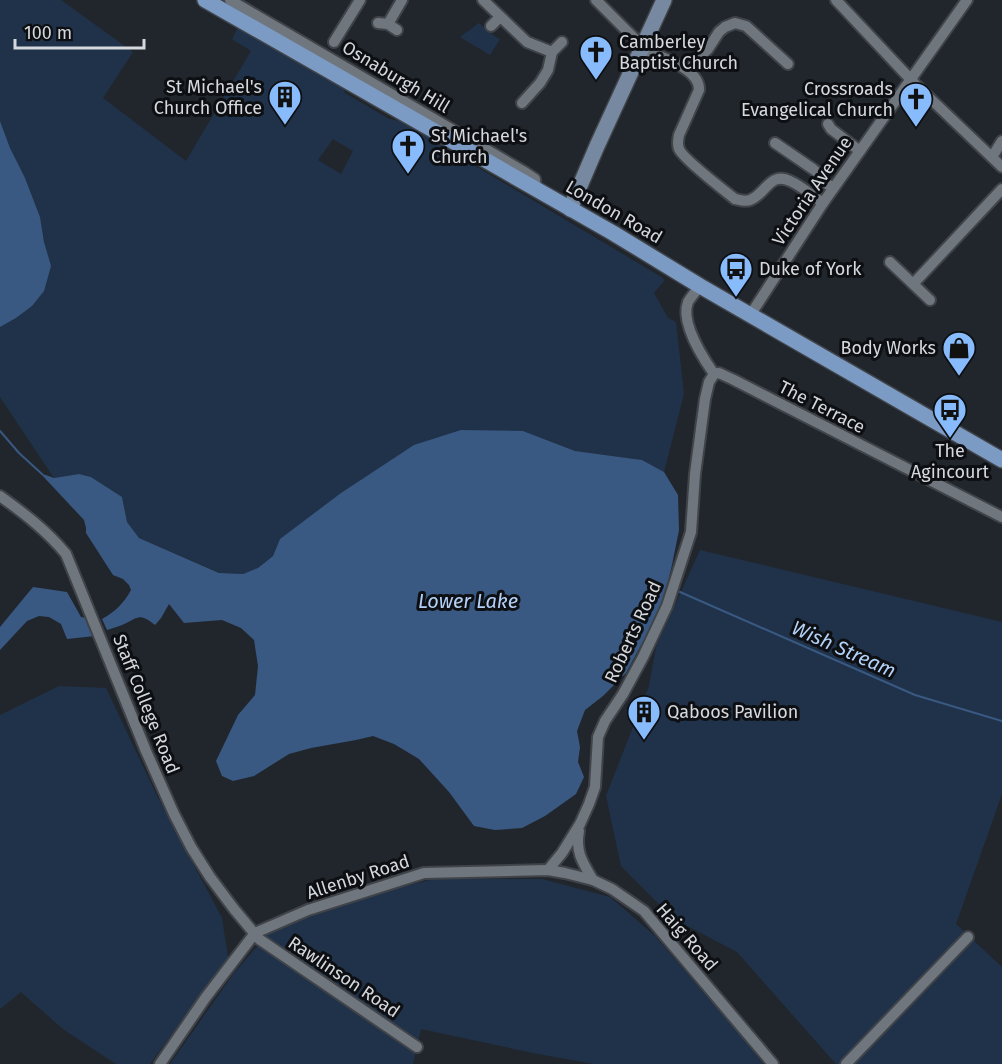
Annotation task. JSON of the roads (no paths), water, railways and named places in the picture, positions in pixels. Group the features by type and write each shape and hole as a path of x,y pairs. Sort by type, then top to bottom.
{"main road":[{"path":"570,209 664,0"},
{"name":"London Road","path":"211,2 1002,460"}],"street":[{"name":"Osnaburgh Hill","path":"230,0 523,171 535,179 536,190"},
{"path":"334,42 360,0"},
{"path":"388,26 402,0"},
{"path":"483,0 527,42 552,52"},
{"path":"596,0 648,51 689,71 696,77 699,90 679,135 679,148 682,154 735,199 751,200 774,179 783,179 790,180 823,202"},
{"path":"836,0 911,80 1002,167"},
{"name":"Victoria Avenue","path":"751,314 823,202 966,0"},
{"path":"491,26 500,17"},
{"path":"689,71 719,32 735,23 746,26 788,64"},
{"path":"522,103 540,83 548,70 552,52 562,42"},
{"path":"828,124 831,129 860,151"},
{"path":"992,157 1002,141"},
{"path":"775,143 817,171 824,182 833,189"},
{"path":"914,283 1002,189"},
{"path":"890,262 930,300"},
{"path":"700,286 688,302 686,315 690,329 714,374"},
{"name":"The Terrace","path":"714,374 719,373 734,380 1002,517"},
{"name":"Roberts Road","path":"580,824 595,787 598,736 633,676 668,606 691,532 695,474 705,399 709,382 714,374"},
{"name":"Staff College Road","path":"0,496 32,519 53,538 66,554 174,814 210,878 255,933"},
{"path":"548,870 580,824"},
{"path":"580,824 577,842 581,859 593,880"},
{"name":"Allenby Road","path":"255,933 308,910 424,873 548,870"},
{"name":"Haig Road","path":"548,870 593,880 644,911 773,1064"},
{"path":"160,1064 255,933"},
{"name":"Rawlinson Road","path":"255,933 260,939 417,1047"},
{"path":"846,1064 969,937"}],"water":[{"path":"0,121 40,217 51,266 44,291 32,306 0,327"},
{"name":"Lower Lake","path":"461,430 523,431 575,451 642,460 664,472 678,495 679,530 662,606 626,673 585,710 577,731 580,747 578,762 584,777 576,794 545,816 522,828 495,830 474,826 449,792 419,759 394,744 373,736 289,754 254,776 233,781 222,776 216,761 238,715 255,695 258,666 254,640 241,628 222,620 184,623 169,604 155,625 142,617 107,630 102,619 122,603 131,590 129,585 123,579 113,575 86,533 84,520 40,473 54,478 79,474 91,477 122,497 127,522 139,538 219,573 243,574 258,568 273,556 280,539 341,493 414,445"},
{"path":"33,587 67,592 81,617 88,618 95,636 67,639 61,624 49,617 39,616 27,621 0,650 0,627"}],"waterway":[{"path":"0,431 42,474"},
{"name":"Wish Stream","path":"680,592 915,695 1002,721"}],"place":[{"name":"Camberley Baptist Church","path":"596,81"},
{"name":"St Michael's Church Office","path":"285,126"},
{"name":"Crossroads Evangelical Church","path":"916,128"},
{"name":"St Michael's Church","path":"408,175"},
{"name":"Duke of York","path":"736,298"},
{"name":"Body Works","path":"959,377"},
{"name":"The Agincourt","path":"950,439"},
{"name":"Qaboos Pavilion","path":"644,741"}]}
